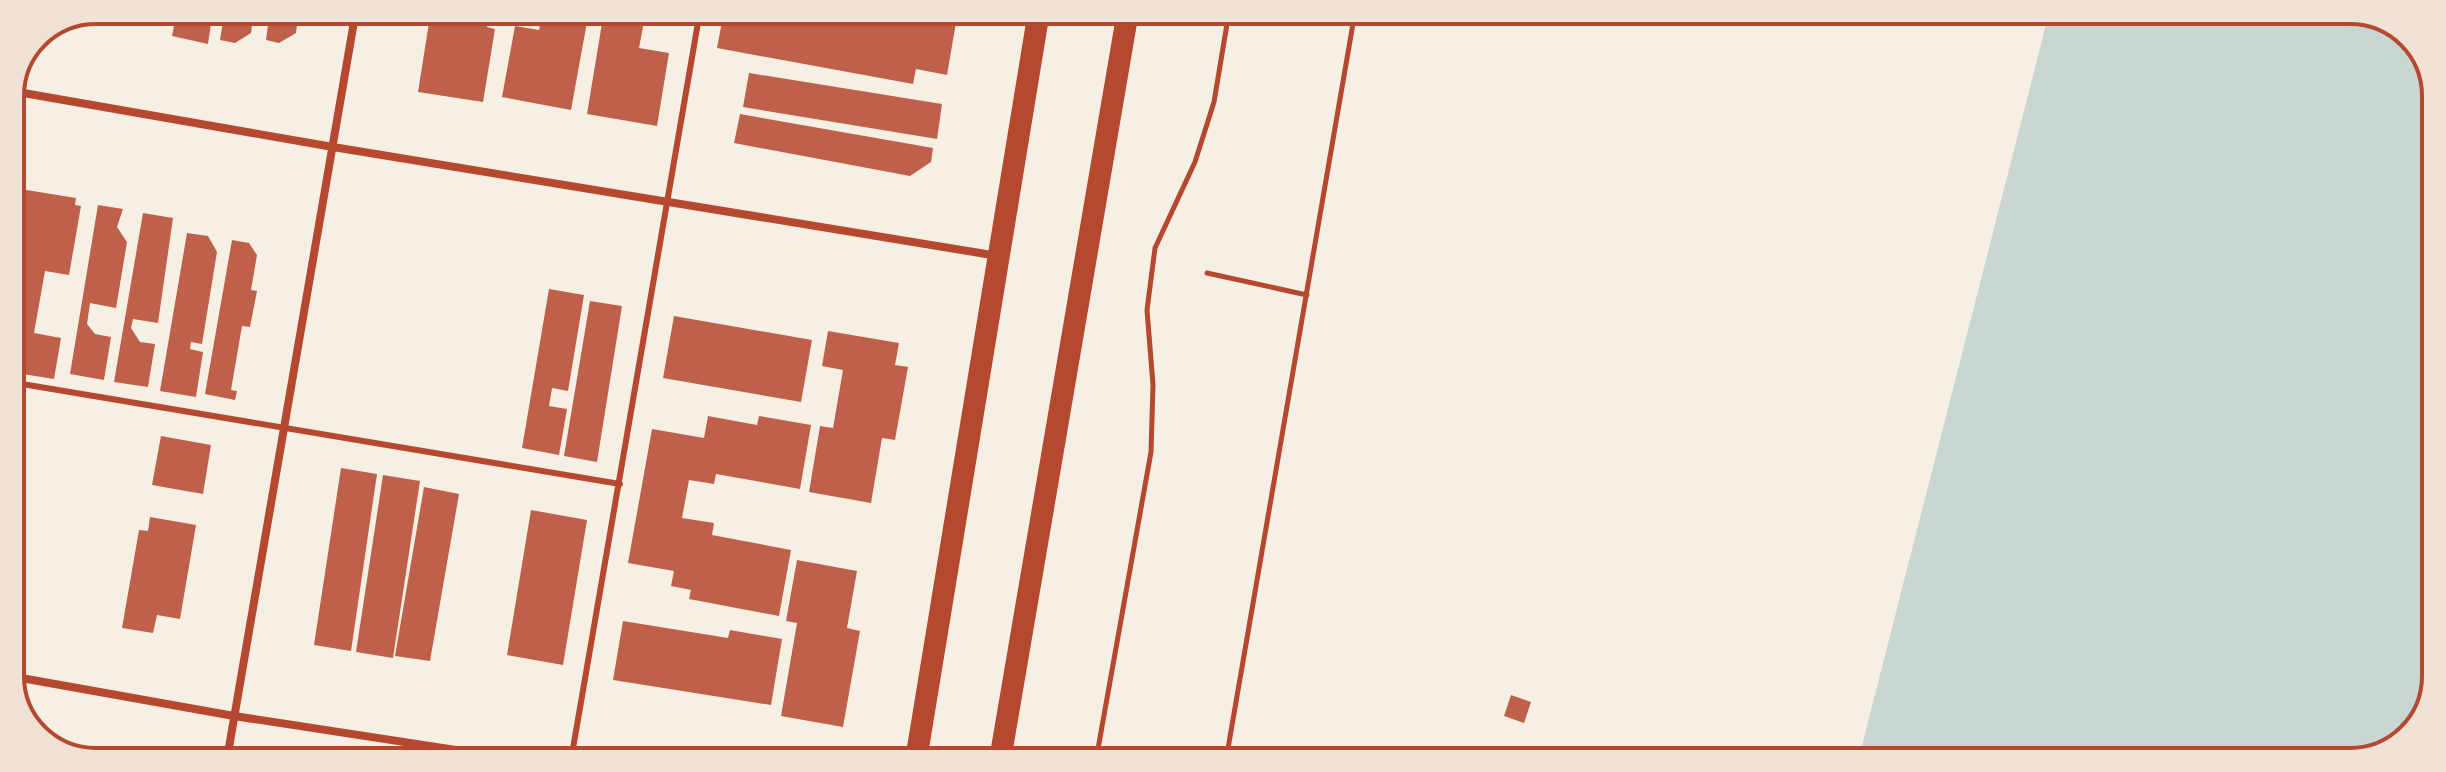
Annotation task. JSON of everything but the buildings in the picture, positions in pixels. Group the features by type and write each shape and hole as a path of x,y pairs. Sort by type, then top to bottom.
{"highway":[{"path":"918,748 1037,24"},
{"path":"1002,748 1126,24"}],"street":[{"path":"229,748 354,24"},
{"path":"24,93 999,256"},
{"path":"24,678 234,716 443,748"}],"lane":[{"path":"573,748 698,24"},
{"path":"24,384 620,484"}],"path":[{"path":"1098,748 1151,452 1153,385 1147,310 1155,248 1195,162 1214,102 1227,24"},
{"path":"1228,748 1353,24"},
{"path":"1207,273 1307,295"}],"shaded area":[{"path":"2046,24 2350,24 2368,26 2390,36 2415,64 2422,92 2422,676 2420,694 2410,716 2382,741 2350,748 1861,748"}]}
